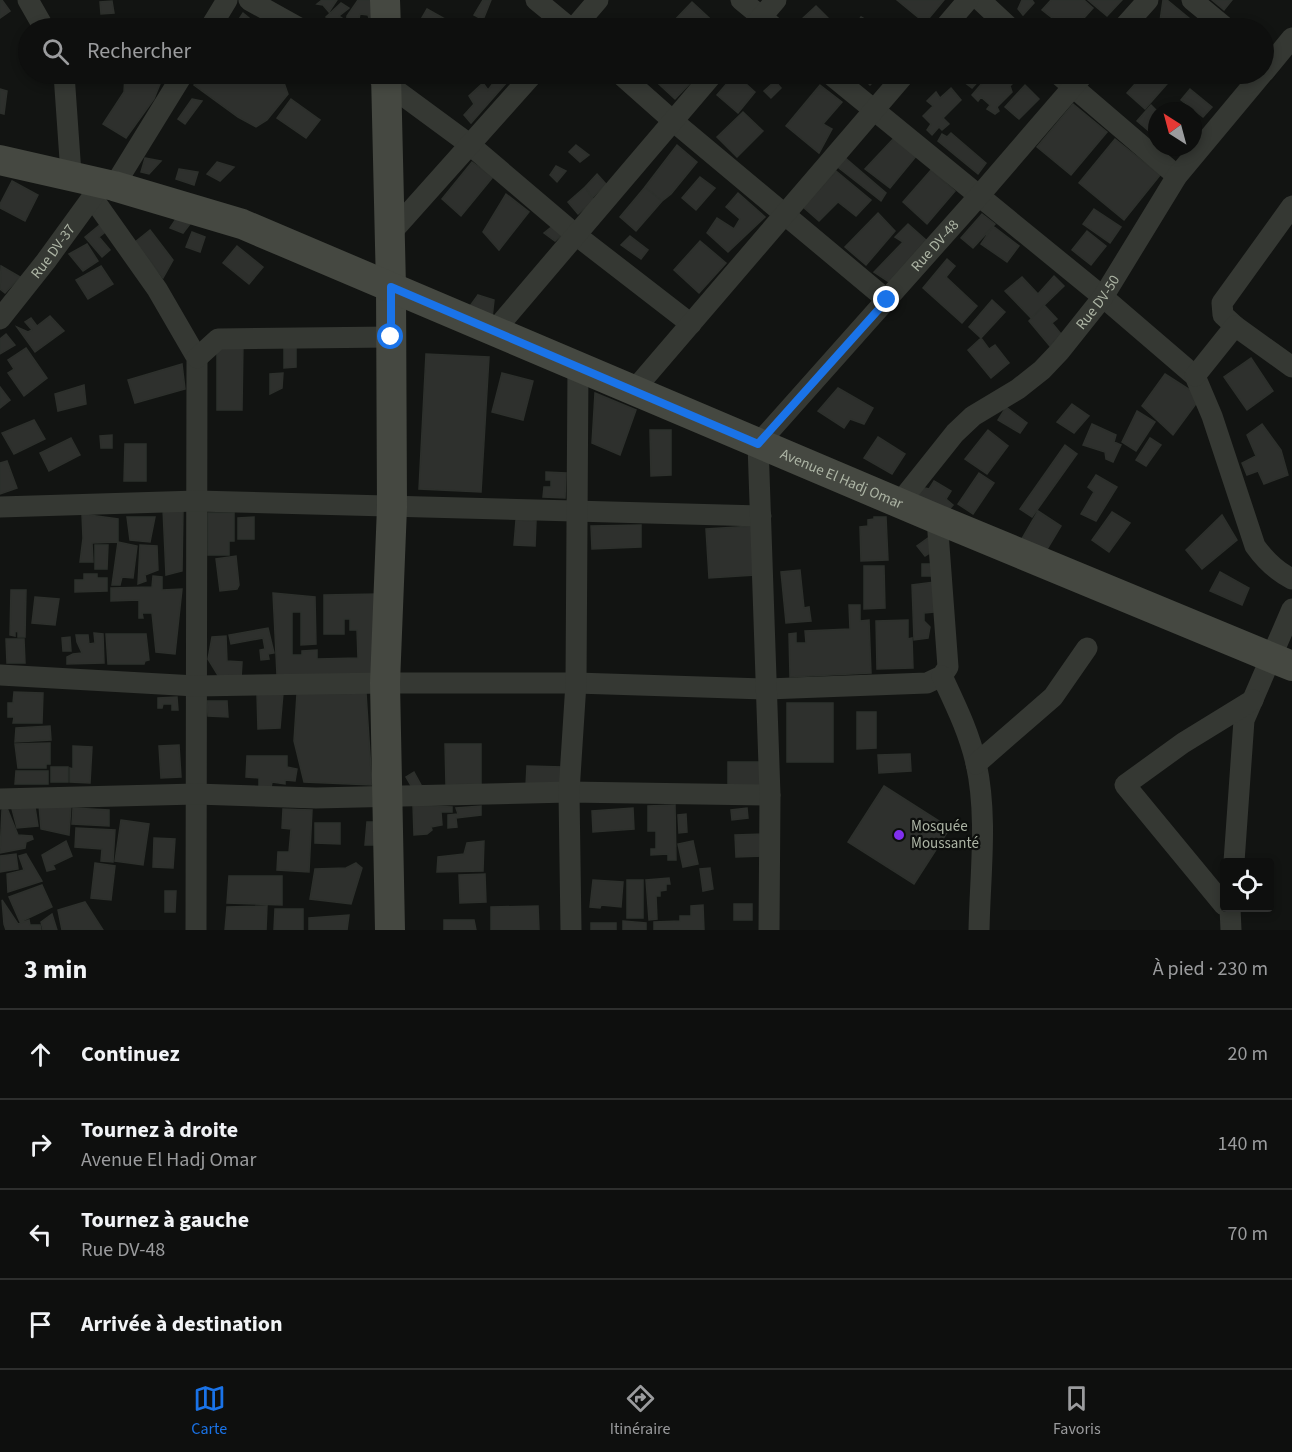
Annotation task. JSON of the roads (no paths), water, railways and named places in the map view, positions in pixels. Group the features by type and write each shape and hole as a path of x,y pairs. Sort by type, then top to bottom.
{"street":[{"path":"28,0 38,18"},
{"path":"216,18 227,0"},
{"path":"249,0 281,18"},
{"path":"386,0 386,18"},
{"path":"536,0 559,18"},
{"path":"581,18 598,0"},
{"path":"741,0 757,18"},
{"path":"767,18 776,0"},
{"path":"953,18 968,0"},
{"path":"980,0 999,18"},
{"path":"1132,18 1148,0"},
{"path":"1192,0 1214,18"},
{"name":"Rue DV-50","path":"1274,58 1292,38"},
{"path":"0,160 71,174 65,84"},
{"name":"Rue DV-37","path":"0,319 103,189 176,84"},
{"path":"382,84 391,287 392,507 385,683 390,930"},
{"path":"392,84 469,144 576,235 691,324"},
{"path":"390,234 524,84"},
{"path":"631,84 887,300"},
{"path":"495,330 704,84"},
{"path":"842,84 1103,297 1195,376 1212,416 1255,546 1266,561 1281,574 1292,579"},
{"path":"634,390 896,84"},
{"name":"Rue DV-48","path":"758,444 978,197 1067,84"},
{"path":"1078,84 1177,176"},
{"name":"Rue DV-50","path":"900,502 955,433 974,416 1018,389 1042,370 1060,351 1103,297 1177,176 1252,84"},
{"name":"Avenue El Hadj Omar","path":"71,174 103,189 242,224 758,444 1281,662"},
{"path":"103,189 197,358 196,930"},
{"path":"1292,206 1222,303 1223,315 1292,368"},
{"path":"1195,376 1235,326"},
{"path":"197,358 218,339 391,337"},
{"path":"571,930 569,792 576,683 578,366"},
{"path":"758,444 770,795 769,930"},
{"path":"0,507 197,501 761,516"},
{"path":"0,675 196,686 576,683 767,689 927,683 942,676 948,667 937,519"},
{"path":"1234,858 1244,720 1253,700 1281,662 1292,609"},
{"path":"976,764 1053,697 1087,648"},
{"path":"942,676 970,740 976,764 982,825 979,930"},
{"path":"1220,902 1125,784 1182,743 1253,700"},
{"path":"0,799 196,794 316,798 569,792 770,795"}],"place":[{"name":"Mosquée Moussanté","path":"899,835"}]}
